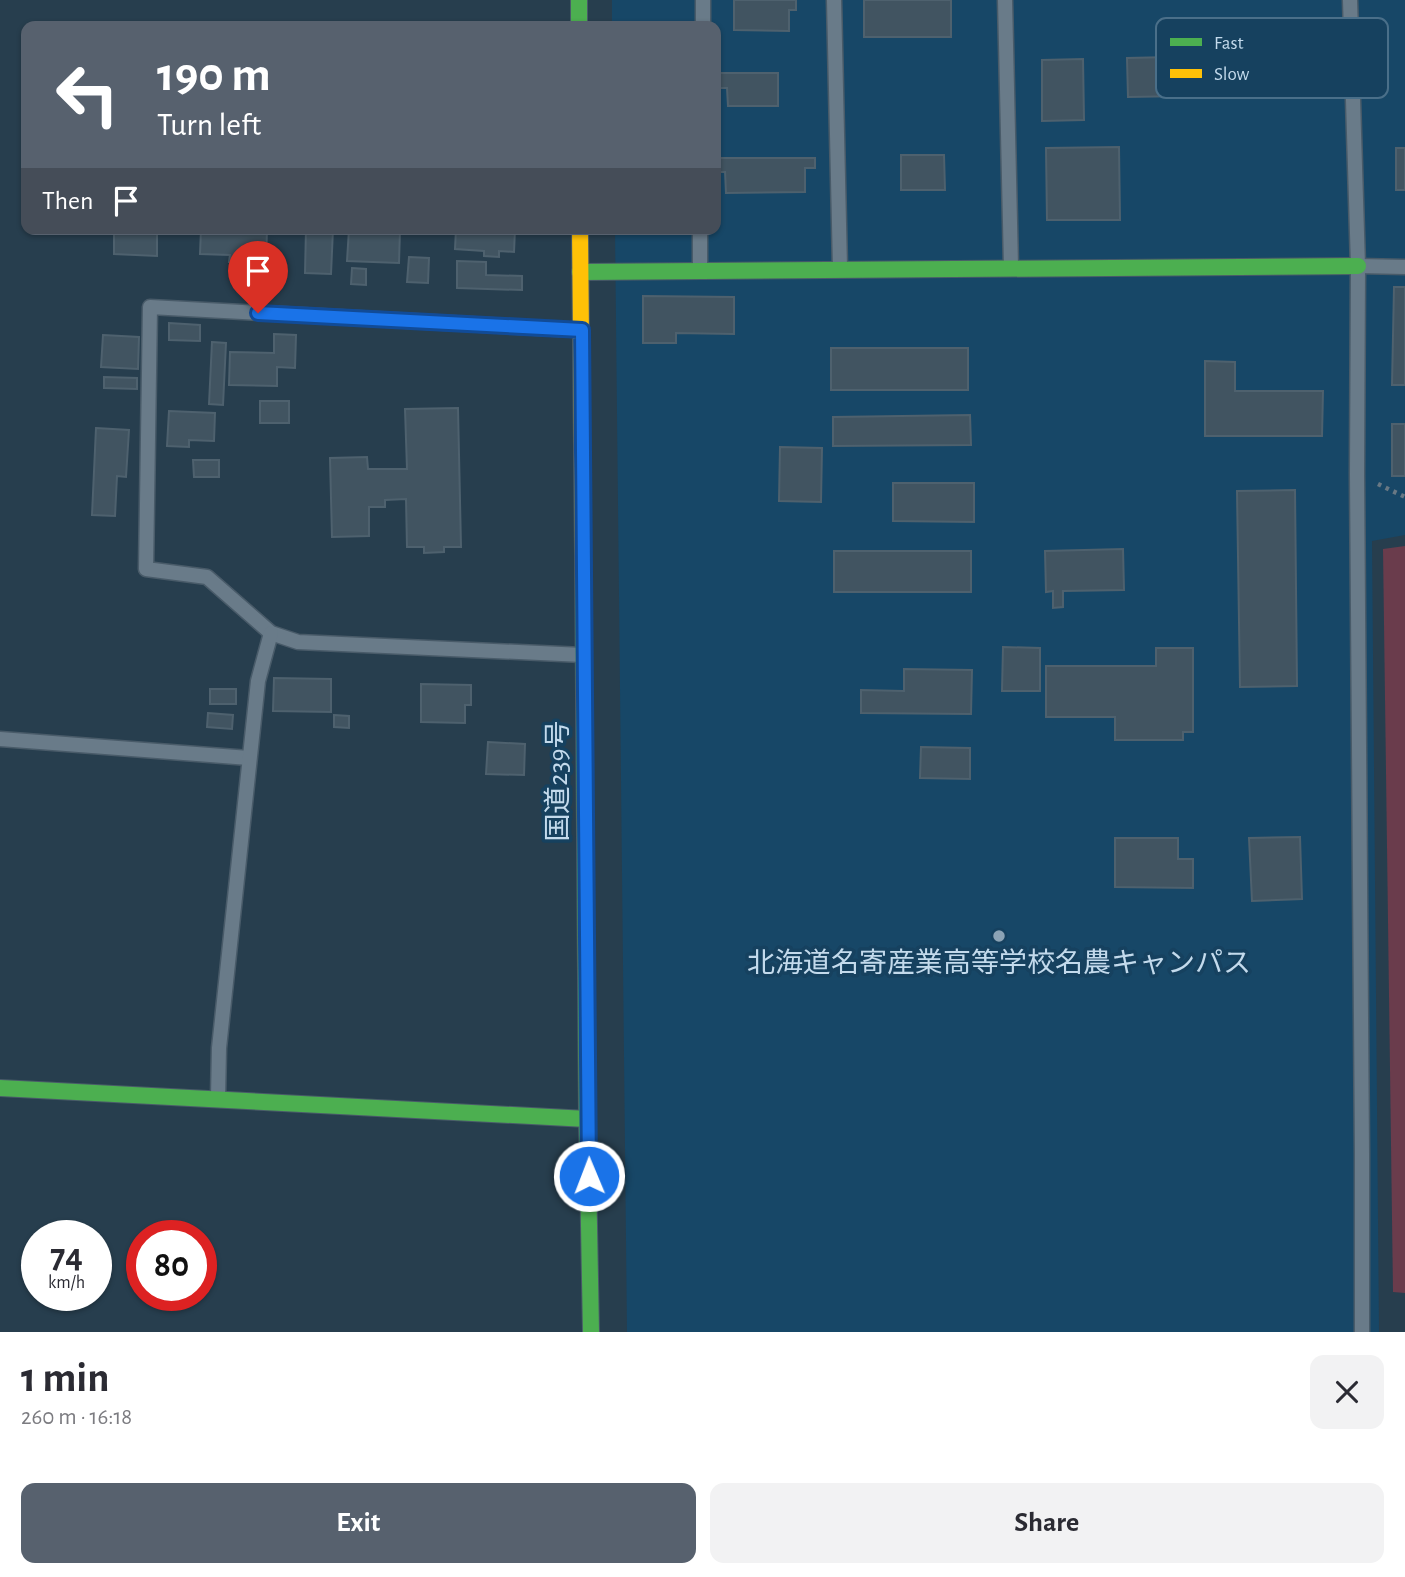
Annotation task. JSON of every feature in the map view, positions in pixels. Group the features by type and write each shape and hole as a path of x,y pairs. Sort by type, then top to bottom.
{"main road":[{"path":"579,0 579,21"},
{"name":"国道239号","path":"580,235 591,1332"},
{"path":"580,272 1358,266"},
{"path":"0,1088 587,1119"}],"lane":[{"path":"703,0 703,21"},
{"path":"834,0 840,270"},
{"path":"1005,0 1011,269"},
{"path":"1350,0 1351,18"},
{"path":"1353,98 1358,266 1362,1332"},
{"path":"700,235 700,270"},
{"path":"1358,266 1405,267"},
{"path":"582,330 150,307 146,569 208,578 271,633 298,642 584,655"},
{"path":"218,1100 219,1048 257,681 271,633"},
{"path":"0,739 249,758"}],"shaded area":[{"name":"北海道名寄産業高等学校名農キャンパス","path":"612,0 1405,0 1405,535 1372,541 1379,1332 627,1332 615,235 721,235 721,21 612,21"},
{"path":"1405,546 1405,1293 1393,1292 1383,549"}],"building":[{"path":"734,0 796,0 796,10 789,10 789,31 734,30"},
{"path":"864,0 951,0 951,37 864,37"},
{"path":"1156,57 1156,97 1128,97 1127,58"},
{"path":"1083,59 1084,120 1042,121 1042,60"},
{"path":"721,73 778,73 778,106 728,106 727,88 721,88"},
{"path":"1119,147 1120,220 1047,220 1046,148"},
{"path":"1396,148 1405,148 1405,190 1396,190"},
{"path":"901,155 944,155 945,190 901,190"},
{"path":"721,158 815,158 815,168 805,168 805,192 726,193 725,172 721,172"},
{"path":"114,235 157,235 157,256 114,254"},
{"path":"201,235 267,235 266,263 229,262 230,255 200,254"},
{"path":"306,235 333,235 331,274 305,273"},
{"path":"349,235 400,235 399,263 347,261"},
{"path":"456,235 515,235 514,252 499,251 499,257 484,256 484,251 455,249"},
{"path":"409,257 429,258 428,283 407,282"},
{"path":"457,261 486,262 486,275 522,276 522,290 457,288"},
{"path":"352,268 366,269 366,285 351,284"},
{"path":"1394,287 1405,287 1405,385 1392,385"},
{"path":"643,296 734,297 734,334 676,333 676,343 643,343"},
{"path":"169,323 200,325 200,341 169,340"},
{"path":"274,334 296,335 295,368 277,367 277,386 229,385 230,352 274,353"},
{"path":"103,335 139,337 138,369 101,367"},
{"path":"212,342 226,343 223,405 209,404"},
{"path":"831,348 968,348 968,390 831,390"},
{"path":"1205,361 1235,362 1235,391 1323,391 1322,436 1205,436"},
{"path":"104,377 137,378 137,389 104,388"},
{"path":"260,401 289,401 289,423 260,423"},
{"path":"458,408 461,547 444,547 444,552 424,553 424,547 407,547 406,499 385,500 385,507 369,507 369,536 332,537 330,458 367,457 368,469 407,469 405,409"},
{"path":"169,411 215,413 214,441 189,440 189,447 167,446"},
{"path":"970,415 971,445 833,446 833,417"},
{"path":"1392,424 1405,424 1405,476 1392,476"},
{"path":"96,428 129,430 126,477 117,476 115,516 92,515"},
{"path":"780,447 822,448 821,502 779,501"},
{"path":"193,460 219,460 219,477 194,477"},
{"path":"893,483 974,483 974,522 893,521"},
{"path":"1295,490 1297,686 1240,687 1237,491"},
{"path":"1123,549 1124,590 1063,591 1063,607 1053,608 1053,591 1046,592 1045,551"},
{"path":"834,551 971,551 971,592 834,592"},
{"path":"1003,647 1040,648 1040,691 1002,691"},
{"path":"1156,648 1193,648 1193,732 1183,732 1183,740 1115,740 1115,717 1046,717 1046,666 1156,666"},
{"path":"904,669 972,670 971,714 861,713 861,690 904,691"},
{"path":"274,678 331,679 331,712 273,711"},
{"path":"421,684 471,685 471,705 465,705 465,723 421,722"},
{"path":"210,689 236,689 236,704 210,704"},
{"path":"208,713 233,715 232,729 207,727"},
{"path":"334,715 349,716 349,728 334,727"},
{"path":"488,742 525,744 524,775 486,774"},
{"path":"921,747 970,748 970,779 920,778"},
{"path":"1300,837 1302,899 1252,901 1249,838"},
{"path":"1115,838 1178,838 1178,859 1193,859 1193,888 1115,887"}],"traffic: fast":[{"path":"579,0 579,21"},
{"path":"580,272 1358,266"},
{"path":"583,555 591,1332"},
{"path":"0,1088 587,1119"}],"traffic: slow":[{"path":"580,235 583,555"}],"place":[{"name":"北海道名寄産業高等学校名農キャンパス","path":"999,936"}],"route":[{"path":"258,313 582,330 589,1176"}]}
